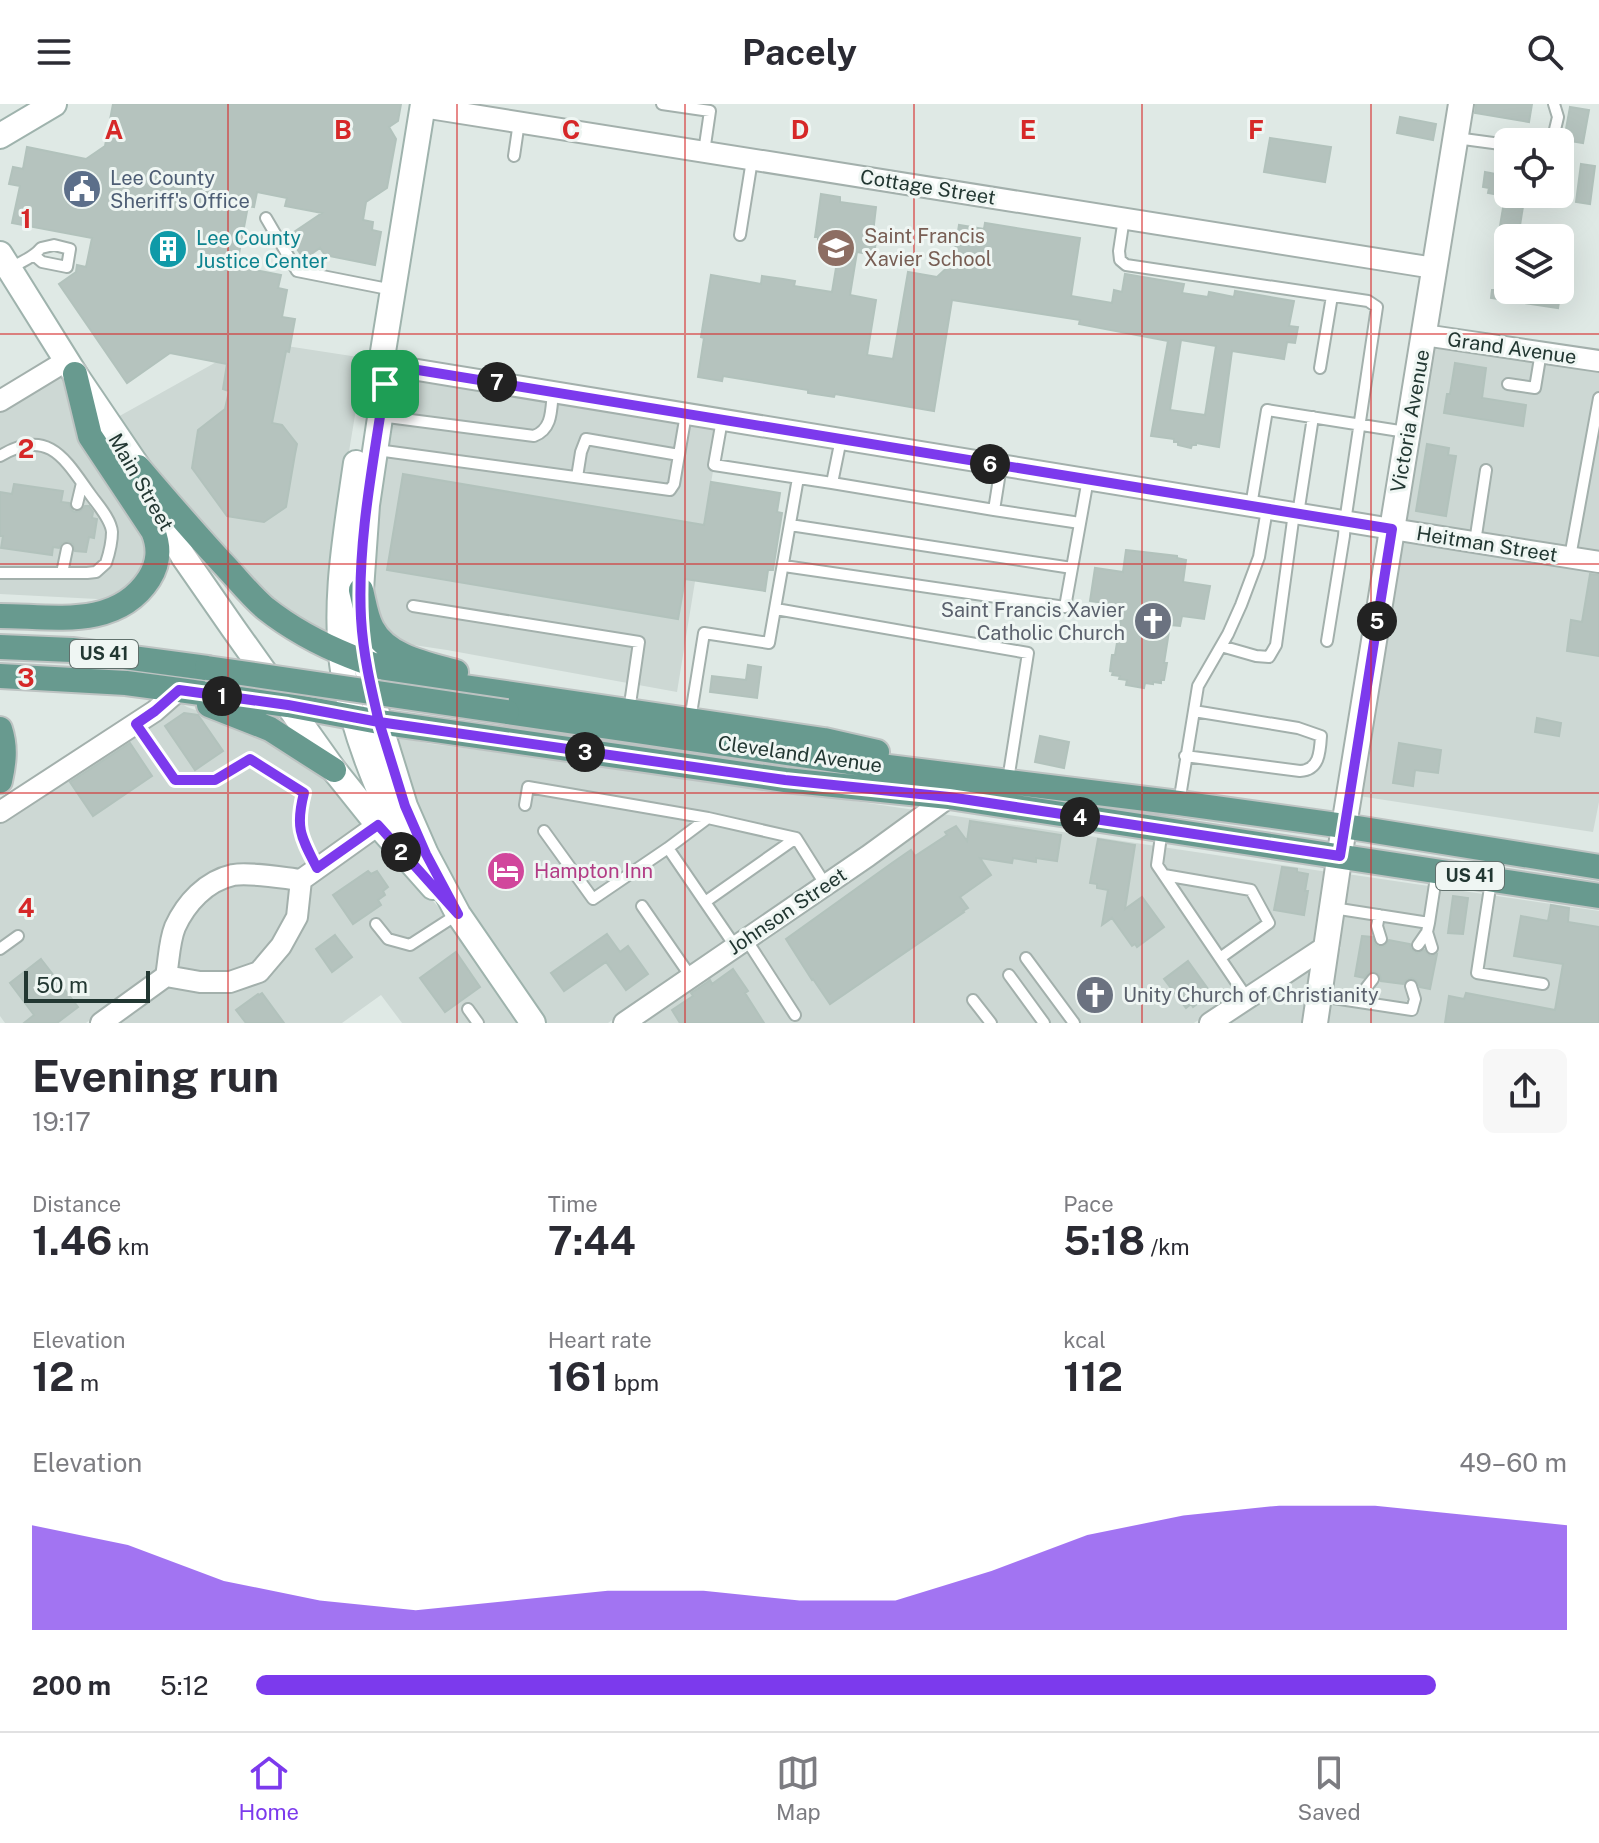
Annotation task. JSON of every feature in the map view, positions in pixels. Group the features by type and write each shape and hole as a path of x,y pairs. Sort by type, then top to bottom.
{"main road":[{"path":"0,136 54,104"},
{"name":"Victoria Avenue","path":"1315,1023 1461,104"},
{"path":"423,105 381,364 385,384 367,505 361,590 366,664 379,722 405,806 426,854 458,914 533,1023"},
{"name":"Main Street","path":"3,258 70,368 138,467 155,506 183,556 334,770 378,825 458,914"},
{"path":"381,364 370,380 348,520 342,578 341,652 354,718 377,789 414,866"},
{"path":"0,616 79,618 104,614 132,600 152,576 156,565 157,540 90,436 70,368"},
{"path":"138,467 263,606 323,652 379,722"},
{"path":"183,556 210,573 297,696 315,711"},
{"path":"361,590 372,628 385,645 408,658 475,677 554,691 598,706"},
{"path":"303,634 366,664 444,684 824,740 969,776"},
{"name":"Cleveland Avenue","path":"0,647 72,650 207,668 757,749 1179,803 1598,863"},
{"name":"Cleveland Avenue","path":"0,676 126,683 179,690 785,780 949,797 1599,896"},
{"path":"179,690 191,699 270,729 334,770"},
{"path":"0,729 4,752 0,781"}],"street":[{"name":"Cottage Street","path":"423,105 1434,268"},
{"name":"Grand Avenue","path":"1424,335 1599,361"},
{"name":"Heitman Street","path":"381,364 1599,562"},
{"path":"0,401 70,368"},
{"path":"0,812 136,724 179,690"},
{"name":"Johnson Street","path":"624,1023 647,1017 691,977 949,797"},
{"path":"101,1023 166,976 174,929 190,901 208,886 234,875 309,874 378,825"},
{"path":"166,976 200,982 230,982 259,972 281,946 297,917 309,874"},
{"path":"1210,1023 1328,945"}],"lane":[{"path":"662,104 710,111 704,152"},
{"path":"1554,104 1558,117 1555,128"},
{"path":"514,156 519,122"},
{"path":"1456,138 1494,143"},
{"path":"740,235 752,160"},
{"path":"266,218 297,271 393,290"},
{"path":"1124,218 1119,256 1126,265 1368,301 1377,307 1327,641"},
{"path":"3,258 23,260 35,256"},
{"path":"1320,368 1332,296"},
{"path":"1508,384 1535,388 1541,352"},
{"path":"380,416 534,436 540,435 549,425 553,391"},
{"path":"1570,557 1599,398"},
{"path":"1179,803 1198,686 1241,605 1259,557 1259,508 1267,410 1408,432"},
{"path":"375,450 670,490 674,484 686,414"},
{"path":"1221,646 1269,657 1276,645 1313,417"},
{"path":"722,420 714,465 1080,523"},
{"path":"577,477 586,439 679,455"},
{"path":"832,483 841,439"},
{"path":"0,456 30,445 52,449 61,455 112,531 106,563 96,572 0,573"},
{"path":"994,510 1001,466"},
{"path":"1475,542 1486,470"},
{"path":"690,720 704,633 769,643 798,478"},
{"path":"784,566 1065,607 1088,479"},
{"path":"77,504 82,483"},
{"path":"790,525 1072,568"},
{"path":"62,573 67,549"},
{"path":"413,606 639,642 629,711"},
{"path":"776,609 1028,653 1008,782"},
{"path":"1185,756 1307,771 1314,767 1320,753 1321,736 1298,728 1194,711"},
{"path":"136,724 175,780 215,780 250,759 304,793 298,816 309,874"},
{"path":"525,805 528,787 708,818 796,838 825,884"},
{"path":"544,831 593,899 708,818"},
{"path":"1162,829 1157,865 1247,998"},
{"path":"705,902 796,838"},
{"path":"668,848 705,902 740,942 795,1015"},
{"path":"1432,948 1428,928 1437,871"},
{"path":"1164,875 1251,890 1269,923 1220,958"},
{"path":"1492,879 1477,973 1543,984"},
{"path":"642,906 691,977"},
{"path":"1333,908 1378,921 1428,928"},
{"path":"376,924 388,939 410,945 458,914"},
{"path":"1368,937 1378,921"},
{"path":"1378,921 1381,939"},
{"path":"1418,945 1428,928"},
{"path":"0,949 18,936"},
{"path":"1026,958 1074,1023"},
{"path":"1009,975 1044,1023"},
{"path":"1363,1002 1367,981"},
{"path":"1411,986 1415,999"},
{"path":"1320,996 1412,1010 1415,999 1424,988"},
{"path":"973,1000 991,1023"},
{"path":"468,1009 478,1023"}],"shaded area":[{"path":"254,341 371,359 361,379 338,518 331,633 319,632 269,600 146,463 116,418"},
{"path":"1433,345 1599,370 1599,553 1403,522"},
{"path":"63,373 144,535 149,552 136,582 112,601 0,594 0,412"},
{"path":"393,374 720,428 677,692 400,643 381,624 371,589 377,506"},
{"path":"1400,540 1599,571 1599,802 1593,832 1359,796"},
{"path":"179,702 266,736 327,776 365,823 298,871 201,879 181,897 166,925 157,971 86,1023 5,1023 0,1016 0,823 161,718"},
{"path":"393,736 431,744 644,770 915,810 608,1023 545,1023 470,916 426,832"},
{"path":"942,814 1328,872 1319,940 1194,1023 641,1023"},
{"path":"377,838 449,919 523,1023 402,1023 381,995 342,1023 117,1023 169,985 263,981 289,951 310,885"},
{"path":"1347,874 1599,911 1599,1023 1325,1023 1337,951 1341,948 1338,943"},
{"path":"236,884 291,888 288,914 273,941 253,965 228,973 201,974 177,969 184,932 198,907 214,893"},
{"path":"1315,965 1305,1023 1227,1023"}],"building":[{"name":"Lee County Justice Center","path":"113,104 401,104 398,121 389,127 396,139 387,188 366,202 363,220 373,222 372,230 381,232 375,265 325,255 320,248 304,259 288,236 322,213 285,206 287,198 257,192 254,207 248,206 238,259 244,268 281,275 278,288 287,290 282,317 295,319 272,423 282,425 297,444 286,507 264,522 227,516 192,468 198,430 225,409 229,391 223,389 227,364 170,353 127,383 59,284 76,272 77,265 86,267 92,238 12,223 20,186 9,184 13,167 23,169 27,147 86,159 105,146"},
{"path":"1476,104 1532,104 1529,122 1475,113"},
{"path":"1570,107 1589,110 1583,143 1574,142 1574,128 1566,128"},
{"path":"1400,117 1436,124 1433,140 1397,133"},
{"path":"1270,138 1331,147 1325,182 1264,172"},
{"path":"1581,164 1595,166 1590,204 1576,202"},
{"path":"1485,172 1494,174 1494,194 1483,187"},
{"path":"821,194 840,197 840,202 876,207 874,255 857,252 850,295 876,300 867,355 893,359 908,272 937,277 953,262 959,225 984,229 985,223 1080,238 1071,296 1112,303 1114,290 1122,292 1125,274 1184,284 1182,293 1208,297 1209,292 1234,297 1235,291 1294,301 1289,326 1298,327 1295,343 1287,342 1284,359 1232,351 1219,447 1196,443 1191,448 1178,445 1174,439 1151,436 1168,341 1079,324 1080,320 952,300 934,411 835,394 834,397 808,393 808,390 723,376 722,381 698,377 711,275 761,284 762,276 795,281 794,286 832,292 840,244 815,237","holes":["1181,340 1216,346 1205,415 1170,410"]},
{"path":"1503,208 1523,208 1520,224 1500,224"},
{"path":"1531,304 1559,304 1558,308"},
{"path":"1455,363 1486,368 1482,398 1526,405 1523,426 1444,413"},
{"path":"1427,444 1449,448 1448,455 1456,456 1446,516 1416,511"},
{"path":"403,474 704,525 711,482 780,493 777,512 782,513 773,570 768,570 765,591 685,579 678,619 387,570"},
{"path":"14,484 63,491 61,502 69,503 74,512 89,506 93,512 92,518 97,519 94,538 89,537 86,552 75,551 68,541 59,548 53,547 52,555 1,548 0,492 12,494"},
{"path":"1126,550 1177,556 1186,560 1183,582 1210,586 1204,619 1182,616 1180,626 1170,625 1164,680 1161,683 1145,683 1144,688 1126,685 1127,680 1119,679 1120,676 1112,675 1110,671 1123,606 1090,601 1095,568 1123,572"},
{"path":"1590,574 1599,575 1599,656 1567,651 1571,620 1582,622"},
{"path":"748,665 761,667 757,698 710,692 712,676 746,680"},
{"path":"184,713 198,715 223,751 195,770 165,726"},
{"path":"1537,718 1561,723 1559,736 1535,732"},
{"path":"1040,736 1069,742 1064,768 1035,762"},
{"path":"130,743 152,776 93,816 70,782"},
{"path":"1399,743 1441,750 1438,773 1415,770 1413,786 1393,783"},
{"path":"970,821 1061,835 1057,861 1036,858 1036,862 1013,858 1012,863 980,858 991,875 960,897 968,908 964,912 830,1004 786,939 911,850 915,856 956,826 967,841"},
{"path":"1098,839 1135,845 1125,909 1142,897 1164,927 1137,947 1135,944 1132,946 1112,918 1102,925 1108,890 1090,883"},
{"path":"1282,867 1308,874 1304,915 1274,910"},
{"path":"368,871 371,874 377,871 388,887 383,891 385,895 378,900 381,905 353,924 333,895"},
{"path":"1453,896 1468,898 1463,934 1448,933"},
{"path":"1551,905 1569,908 1568,922 1599,927 1599,1023 1445,1023 1449,996 1464,999 1466,993 1555,1010 1563,964 1514,956 1521,916 1548,921"},
{"path":"607,934 620,952 628,946 648,974 626,990 606,962 564,991 551,973"},
{"path":"335,935 352,957 332,972 316,949"},
{"path":"1362,936 1372,937 1378,947 1389,940 1410,944 1417,953 1424,950 1430,956 1437,954 1430,989 1420,987 1412,978 1403,984 1381,981 1375,971 1364,978 1355,976"},
{"path":"456,952 480,987 445,1012 420,978"},
{"path":"41,959 78,1007 57,1023 24,1023 34,1015 10,983"},
{"path":"1188,961 1211,993 1193,1007 1191,1004 1186,1008 1164,979"},
{"path":"733,969 764,1023 680,1023 672,1010 710,980 712,984"},
{"path":"262,993 284,1023 246,1023 236,1010"}],"place":[{"name":"Lee County Sheriff's Office","path":"82,189"},
{"name":"Saint Francis Xavier School","path":"836,248"},
{"name":"Lee County Justice Center","path":"168,249"},
{"name":"Saint Francis Xavier Catholic Church","path":"1153,621"},
{"name":"Hampton Inn","path":"506,871"},
{"name":"Unity Church of Christianity","path":"1095,995"}],"route":[{"path":"385,384 367,505 361,590 366,664 379,722 288,705 179,690 136,724 175,780 215,780 250,759 304,793 298,816 301,837 317,868 378,825 458,914 405,806 379,722 785,780 949,797 1340,856 1392,529 381,364 385,384"}]}
